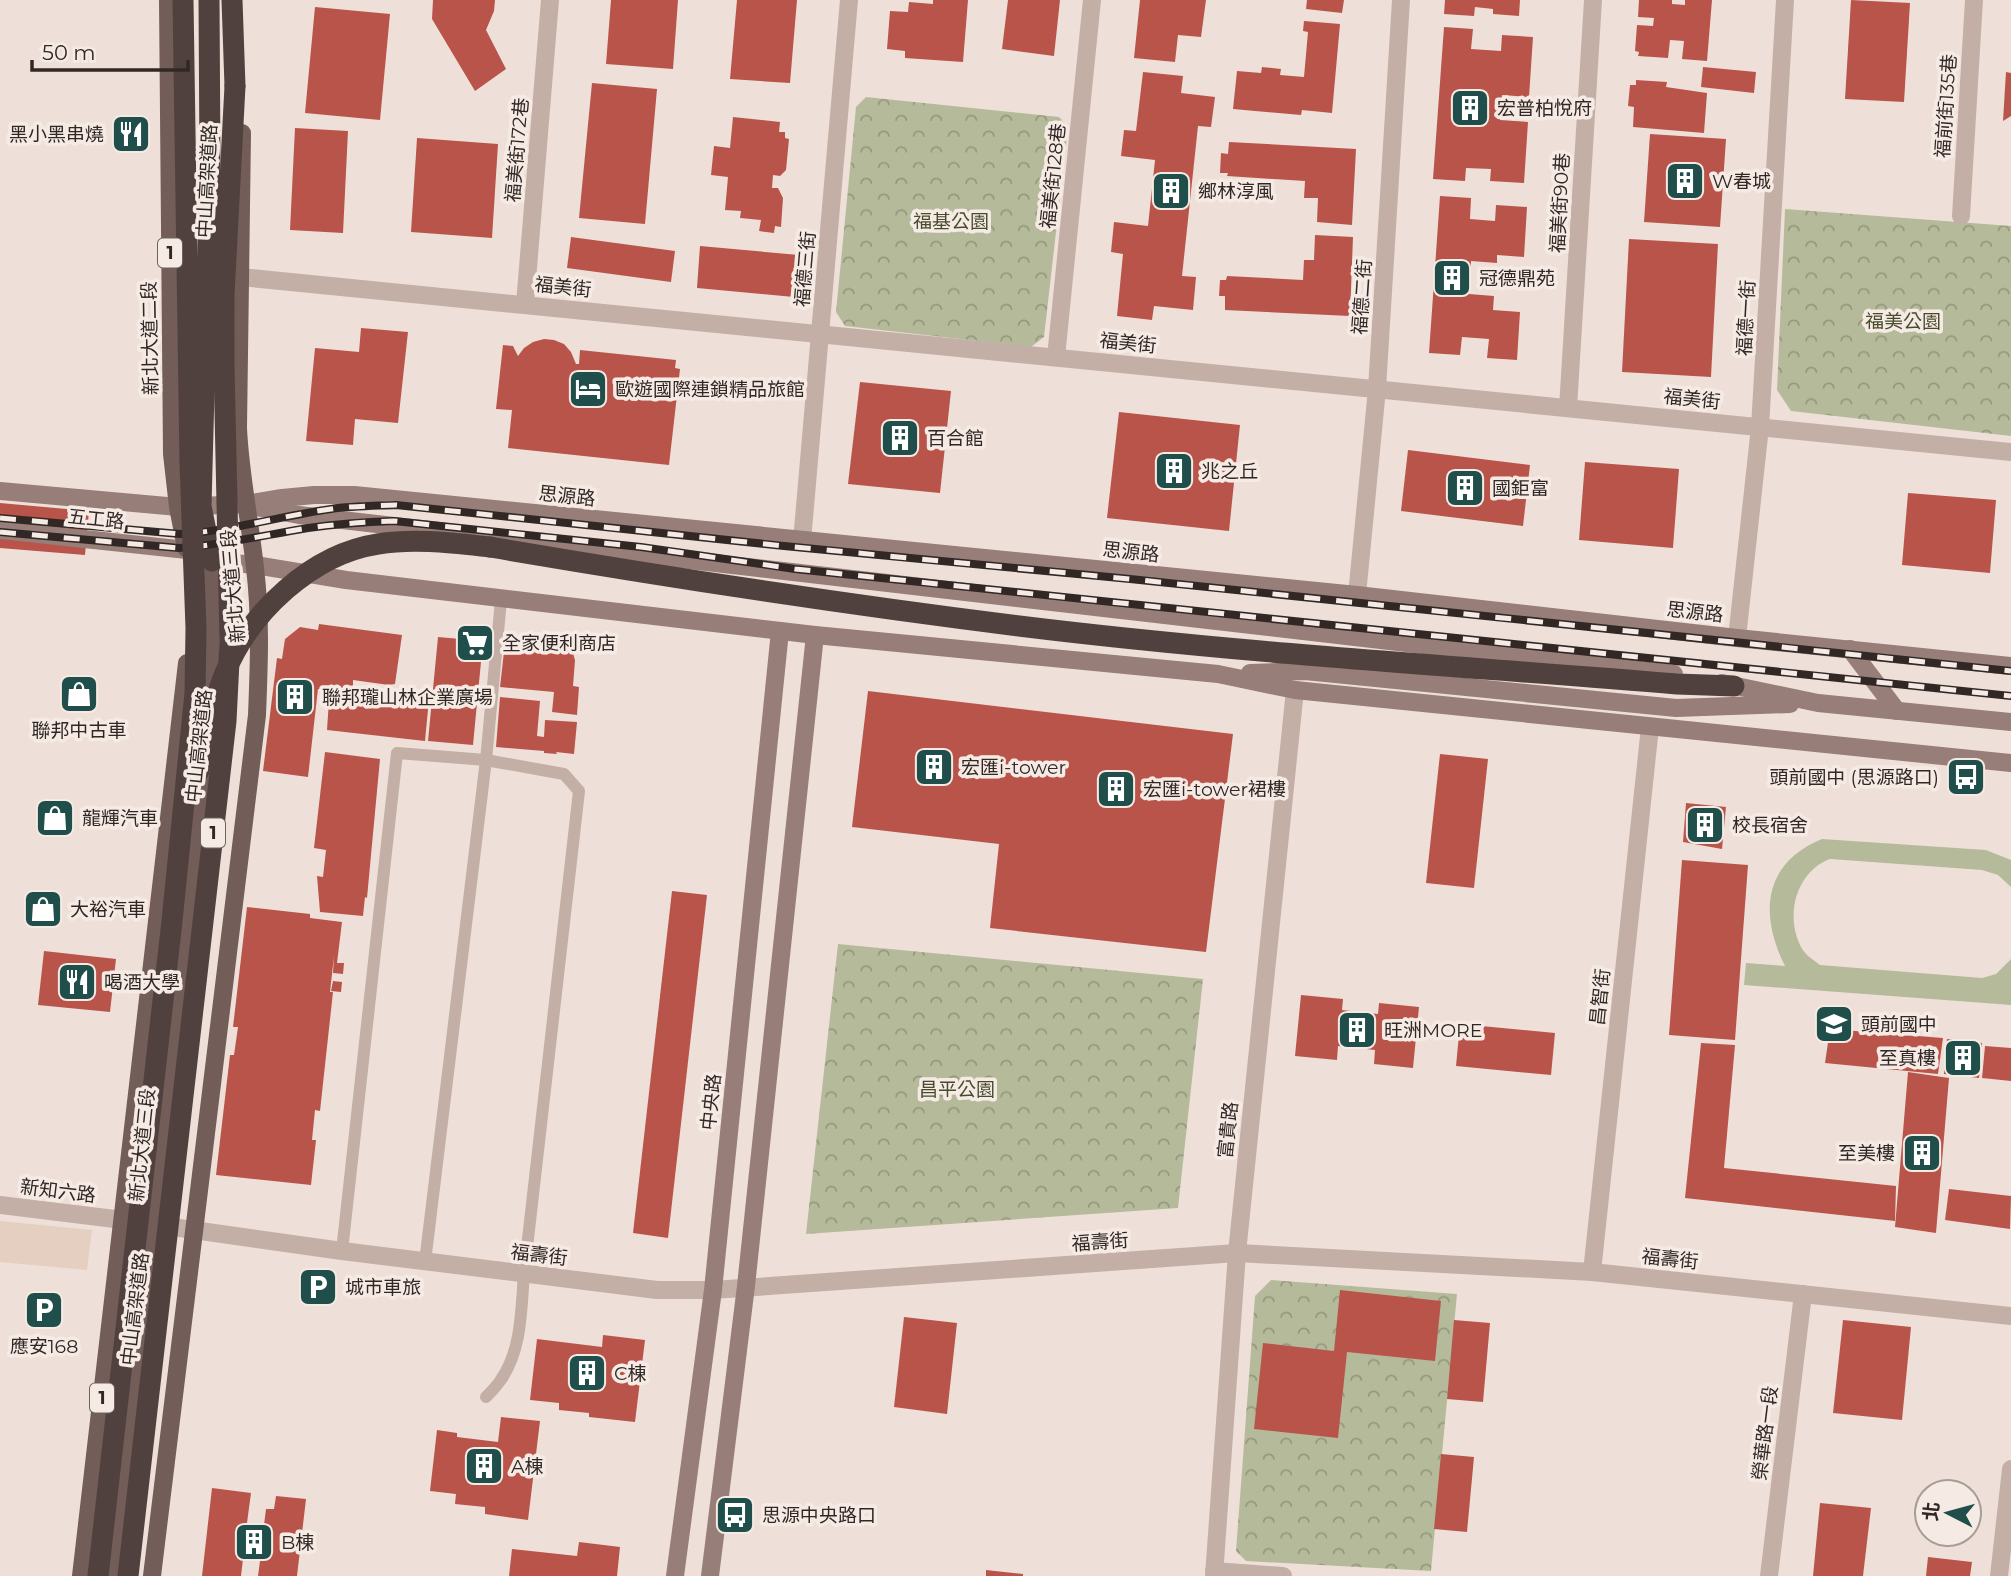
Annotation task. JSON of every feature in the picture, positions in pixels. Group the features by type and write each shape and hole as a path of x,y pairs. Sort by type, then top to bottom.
{"highway":[{"name":"中山高架道路","path":"98,1576 195,693 196,628 190,464 183,0"},
{"path":"209,0 211,165 201,506 212,561"},
{"name":"中山高架道路","path":"128,1576 226,721 230,629 224,342 235,86 232,0"},
{"path":"172,921 189,819 213,706 239,645 263,614 290,586 321,564 348,550 379,544 410,541 490,547 680,579 1021,626 1236,648 1678,684 1734,686"}],"main road":[{"name":"新北大道二段","path":"168,0 172,454 178,507"},
{"name":"1","path":"242,0 238,428 239,460 246,505"},
{"name":"五工路","path":"0,491 178,507"},
{"name":"思源路","path":"178,507 246,505 314,495 354,495 1357,595 2011,666"},
{"name":"思源路","path":"246,505 299,515 1665,673 1818,703 2011,722"},
{"name":"新北大道三段","path":"114,1576 155,1225 211,692 212,561 246,505"},
{"name":"新北大道三段","path":"152,1576 257,715 260,642 255,565 246,505"},
{"name":"新北大道三段","path":"81,1576 189,649 190,592 187,550 178,507"},
{"name":"五工路","path":"0,530 187,550"},
{"name":"思源路","path":"187,550 212,561 501,600 815,635 1218,674 1295,690 2011,763"},
{"name":"中央路","path":"675,1576 713,1290 780,631"},
{"path":"710,1576 746,1286 815,635"},
{"path":"1850,649 1897,711"},
{"name":"思源路","path":"1218,674 1305,671 1676,708 1818,703"}],"street":[{"name":"福美街172巷","path":"525,304 550,0"},
{"name":"福德三街","path":"802,541 849,0"},
{"name":"福美街128巷","path":"1056,357 1092,0"},
{"name":"福德二街","path":"1357,595 1377,389 1401,0"},
{"name":"福美街90巷","path":"1569,408 1593,0"},
{"name":"福德一街","path":"1737,638 1760,427 1785,0"},
{"name":"福前街135巷","path":"1961,216 1974,0"},
{"name":"福美街","path":"240,277 2011,452"},
{"name":"富貴路","path":"1214,1574 1237,1254 1295,690"},
{"name":"昌智街","path":"1592,1272 1650,727"},
{"name":"新知六路","path":"0,1205 194,1231"},
{"name":"福壽街","path":"194,1231 657,1290 713,1290 1237,1254 1592,1272 2011,1316"},
{"name":"榮華路一段","path":"1769,1576 1803,1294"},
{"path":"1999,1576 2011,1469"},
{"path":"1214,1574 1283,1576"}],"lane":[{"path":"425,1262 486,760 501,600"},
{"path":"342,1251 397,753 486,760 564,774 579,791 520,1326 512,1358 502,1379 486,1398"}],"green space":[{"name":"福基公園","path":"866,97 1059,117 1068,127 1044,337 1031,347 845,326 836,312 856,107"},
{"name":"福美公園","path":"1785,209 2011,226 2011,436 1791,411 1777,390"},
{"path":"1822,839 1986,850 2011,860 2011,887 1998,875 1982,870 1830,859 1809,873 1802,883 1794,907 1794,920 1802,948 1820,965 1982,978 1996,974 2011,959 2011,1005 1744,985 1746,963 1785,966 1772,928 1772,892 1778,876 1788,862 1802,849"},
{"name":"昌平公園","path":"838,944 1203,979 1178,1208 806,1234"},
{"path":"1271,1280 1457,1294 1431,1571 1246,1561 1236,1551 1255,1296"}],"shaded area":[{"path":"0,1221 92,1230 87,1270 0,1262"}],"building":[{"path":"433,0 495,0 494,11 486,30 506,69 475,91 432,19"},
{"path":"611,0 678,0 673,69 606,64"},
{"path":"737,0 797,0 790,83 730,79"},
{"path":"933,0 968,0 963,62 905,58 905,51 887,49 890,11 908,12 909,2 933,4"},
{"path":"1008,0 1060,0 1054,56 1002,49"},
{"path":"1140,0 1206,0 1201,37 1178,35 1175,62 1134,58"},
{"path":"1307,0 1344,0 1342,13 1306,9"},
{"path":"1445,0 1520,0 1519,16 1493,14 1493,9 1475,7 1474,16 1444,14"},
{"path":"1639,0 1672,0 1672,4 1685,5 1685,0 1712,0 1707,61 1682,59 1684,41 1670,40 1668,58 1638,56 1639,52 1635,51 1637,25 1653,26 1654,18 1638,17"},
{"path":"1851,0 1910,3 1904,102 1845,99"},
{"path":"315,7 390,14 380,120 305,113"},
{"path":"1304,21 1340,24 1332,113 1302,110 1301,115 1233,109 1237,71 1261,73 1262,67 1281,69 1280,75 1304,77 1308,32 1303,31"},
{"name":"宏普柏悅府","path":"1444,27 1473,29 1471,49 1501,51 1502,35 1533,37 1529,97 1502,95 1500,120 1528,122 1524,183 1490,181 1491,169 1466,168 1465,181 1433,179"},
{"path":"1703,67 1756,72 1754,93 1701,87"},
{"name":"鄉林淳風","path":"1143,72 1183,76 1181,93 1215,97 1211,127 1198,126 1182,276 1196,277 1193,310 1154,306 1152,320 1117,316 1123,254 1111,252 1114,222 1148,226 1155,160 1121,156 1124,130 1136,131"},
{"path":"2006,72 2011,73 2011,116 2003,121"},
{"path":"1636,80 1667,82 1666,87 1707,93 1704,133 1633,127 1634,107 1628,106 1630,85 1636,85"},
{"path":"592,83 657,89 645,224 579,218"},
{"path":"733,117 780,122 779,132 785,132 785,138 789,139 786,170 780,176 773,175 772,188 778,188 783,198 781,227 775,226 774,233 759,231 761,220 740,218 741,211 725,210 728,177 711,175 714,146 730,148"},
{"path":"295,128 348,131 343,233 290,230"},
{"name":"W春城","path":"1650,134 1726,139 1720,227 1644,222"},
{"path":"417,138 498,144 492,238 411,232"},
{"path":"1229,142 1356,149 1352,225 1317,222 1318,198 1304,198 1305,181 1227,176 1228,173 1220,173 1221,153 1228,154"},
{"name":"冠德鼎苑","path":"1440,196 1471,198 1470,219 1495,221 1496,205 1527,207 1524,257 1497,255 1497,263 1471,261 1469,294 1494,296 1493,310 1520,312 1517,360 1487,358 1489,339 1462,337 1460,355 1429,353"},
{"path":"1315,235 1353,237 1350,316 1225,310 1225,296 1219,296 1220,280 1226,280 1227,276 1303,280 1304,260 1314,260"},
{"path":"571,237 675,251 671,282 567,268"},
{"path":"1629,239 1718,244 1711,377 1622,372"},
{"path":"700,246 799,255 794,297 697,288"},
{"path":"361,328 408,332 398,423 355,419 353,445 306,441 315,348 359,352"},
{"name":"歐遊國際連鎖精品旅館","path":"544,339 564,344 576,364 579,364 580,350 676,360 675,368 680,369 669,465 508,448 512,410 496,409 503,345 513,346 518,356 533,342"},
{"name":"百合館","path":"860,382 951,391 940,493 848,484"},
{"name":"兆之丘","path":"1119,412 1240,425 1229,531 1107,518"},
{"name":"國鉅富","path":"1408,450 1530,465 1523,526 1401,511"},
{"path":"1585,462 1679,469 1673,548 1579,540"},
{"path":"1908,493 1996,500 1990,573 1902,565"},
{"path":"0,503 89,511 85,555 0,548"},
{"name":"聯邦瓏山林企業廣場","path":"319,624 402,635 395,684 353,680 353,688 318,689 308,777 263,771 277,658 282,659 285,639 300,627 318,630"},
{"path":"438,637 483,641 473,745 428,741"},
{"path":"505,643 572,650 575,660 573,686 579,687 577,715 552,712 554,692 500,687"},
{"name":"宏匯i-tower裙樓","path":"868,691 1233,734 1206,952 990,928 999,844 852,827"},
{"path":"500,697 540,701 537,736 544,737 545,720 577,722 574,754 496,747"},
{"path":"429,699 425,741 327,730 329,700 358,703 358,700"},
{"path":"325,752 380,759 363,916 320,912 317,876 323,877 326,850 314,848"},
{"path":"1440,754 1488,759 1474,888 1426,883"},
{"name":"校長宿舍","path":"1686,803 1726,807 1722,849 1683,842"},
{"path":"1682,860 1748,865 1735,1040 1669,1035"},
{"path":"672,891 707,895 668,1238 633,1233"},
{"path":"247,907 310,914 310,918 342,922 337,963 344,963 343,974 333,973 334,956 330,992 333,992 320,1111 315,1110 312,1140 316,1140 311,1185 216,1175 230,1055 234,1055 238,1027 233,1027"},
{"name":"喝酒大學","path":"44,951 116,959 110,1012 38,1005"},
{"path":"333,981 342,982 341,992 331,991"},
{"name":"旺洲MORE","path":"1301,995 1343,999 1342,1010 1378,1014 1379,1003 1419,1007 1413,1068 1374,1064 1375,1050 1338,1046 1337,1060 1295,1056"},
{"path":"1460,1024 1555,1033 1551,1075 1456,1066"},
{"path":"1830,1029 1943,1038 1938,1074 1825,1063"},
{"name":"至真樓","path":"1947,1039 1982,1043 1979,1078 1944,1074"},
{"path":"1701,1043 1735,1045 1724,1168 1896,1186 1895,1221 1685,1198"},
{"path":"1985,1046 2011,1048 2011,1081 1982,1078"},
{"name":"至美樓","path":"1908,1072 1949,1078 1936,1233 1895,1227"},
{"path":"1949,1189 2011,1196 2010,1229 1945,1220"},
{"path":"1340,1290 1441,1301 1435,1361 1347,1352 1338,1438 1254,1429 1263,1343 1334,1351"},
{"path":"904,1317 957,1323 947,1414 894,1407"},
{"path":"1454,1320 1490,1323 1483,1402 1447,1399"},
{"path":"1843,1320 1911,1327 1902,1420 1833,1413"},
{"name":"C棟","path":"603,1335 645,1340 635,1422 589,1417 589,1413 559,1410 559,1403 530,1400 537,1339 602,1347"},
{"name":"A棟","path":"501,1417 540,1421 528,1520 485,1514 485,1507 455,1504 456,1494 430,1491 437,1430 457,1433 457,1437 498,1442"},
{"path":"1441,1454 1474,1457 1467,1532 1434,1529"},
{"name":"B棟","path":"212,1488 251,1493 247,1523 264,1525 266,1509 274,1509 276,1496 306,1499 297,1576 258,1576 260,1561 243,1559 241,1576 202,1576"},
{"path":"1820,1503 1871,1508 1863,1576 1813,1576"},
{"path":"579,1542 620,1547 617,1576 509,1576 512,1549 577,1556"},
{"path":"1928,1557 1972,1562 1970,1576 1926,1576"},
{"path":"986,1570 1023,1574 1023,1576 986,1576"}],"railway":[{"path":"0,518 180,534 218,530 331,509 396,505 2011,671"},
{"path":"0,532 179,548 319,527 394,521 641,547 795,569 2011,696"}],"place":[{"name":"宏普柏悅府","path":"1470,108"},
{"name":"黑小黑串燒","path":"131,134"},
{"name":"W春城","path":"1685,181"},
{"name":"鄉林淳風","path":"1171,191"},
{"name":"冠德鼎苑","path":"1452,278"},
{"name":"歐遊國際連鎖精品旅館","path":"588,389"},
{"name":"百合館","path":"900,438"},
{"name":"兆之丘","path":"1174,471"},
{"name":"國鉅富","path":"1465,488"},
{"name":"全家便利商店","path":"475,643"},
{"name":"聯邦中古車","path":"79,694"},
{"name":"聯邦瓏山林企業廣場","path":"295,697"},
{"name":"宏匯i-tower","path":"934,767"},
{"name":"頭前國中 (思源路口)","path":"1966,777"},
{"name":"宏匯i-tower裙樓","path":"1116,789"},
{"name":"龍輝汽車","path":"55,818"},
{"name":"校長宿舍","path":"1705,825"},
{"name":"大裕汽車","path":"43,909"},
{"name":"喝酒大學","path":"77,982"},
{"name":"頭前國中","path":"1834,1024"},
{"name":"旺洲MORE","path":"1357,1030"},
{"name":"至真樓","path":"1963,1058"},
{"name":"至美樓","path":"1922,1153"},
{"name":"城市車旅","path":"318,1287"},
{"name":"應安168","path":"44,1310"},
{"name":"C棟","path":"587,1373"},
{"name":"A棟","path":"484,1466"},
{"name":"思源中央路口","path":"735,1515"},
{"name":"B棟","path":"254,1542"}]}
